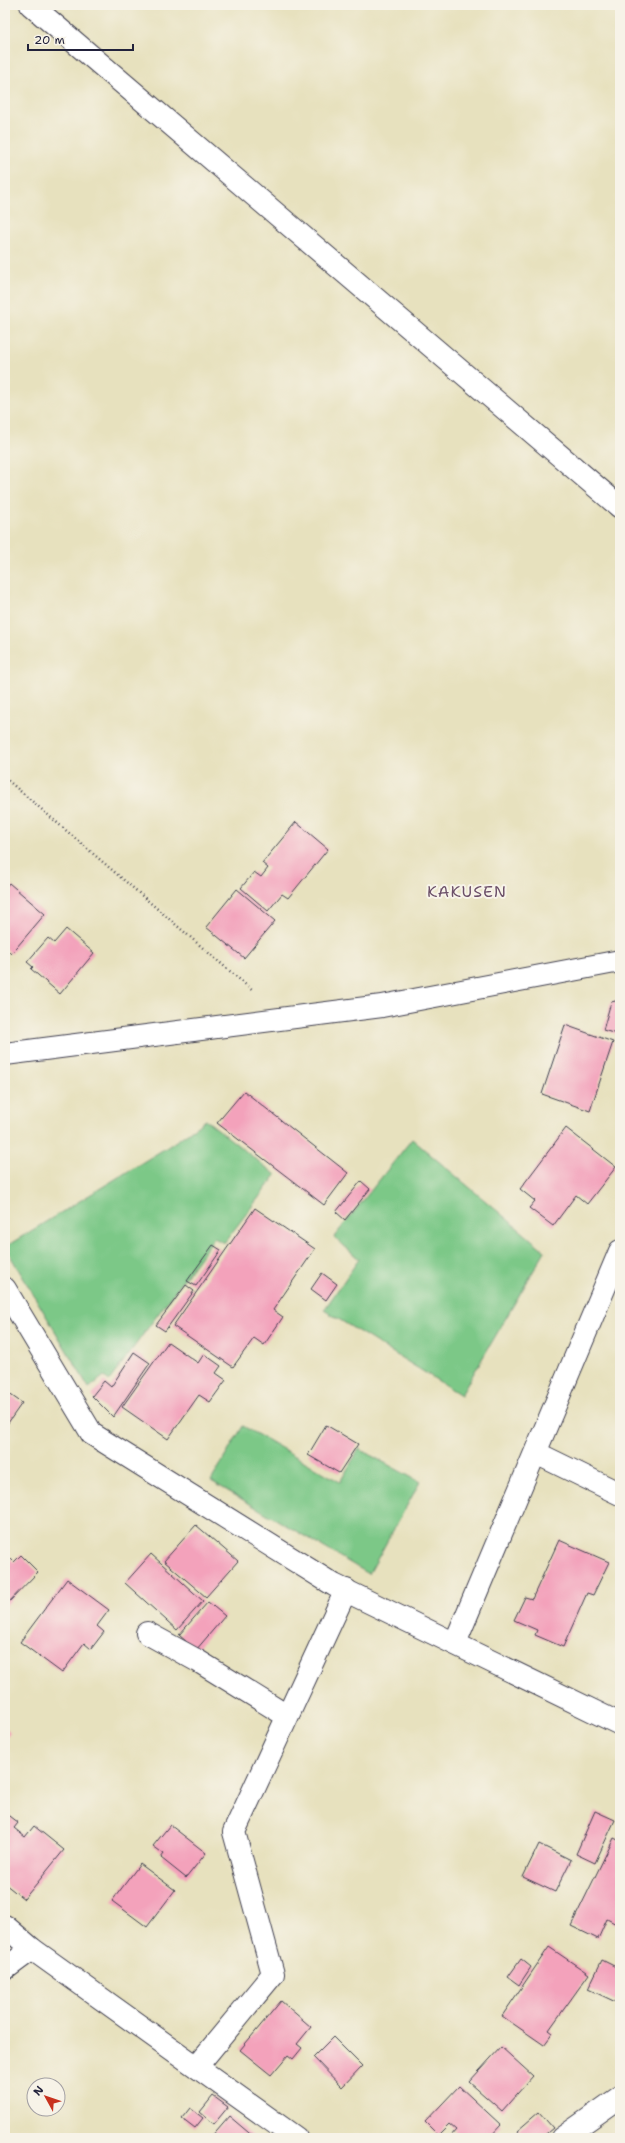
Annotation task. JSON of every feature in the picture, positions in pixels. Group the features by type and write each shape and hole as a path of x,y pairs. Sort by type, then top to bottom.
{"street":[{"path":"31,5 620,506"},
{"path":"5,1054 382,1006 620,961"},
{"path":"455,1644 620,1251"},
{"path":"5,1289 92,1434 334,1585 620,1724"},
{"path":"536,1453 620,1494"},
{"path":"197,2066 273,1974 234,1832 346,1590"},
{"path":"147,1633 198,1661 287,1716"},
{"path":"5,1926 32,1949 296,2138"},
{"path":"5,1969 32,1949"},
{"path":"562,2138 620,2097"}],"path":[{"path":"5,778 286,1019"}],"green space":[{"path":"206,1120 276,1175 224,1243 214,1238 109,1381 104,1376 89,1388 5,1247 169,1146"},
{"path":"412,1139 545,1251 461,1395 324,1310 359,1259 334,1237"},
{"path":"243,1426 340,1482 359,1449 420,1482 369,1574 211,1481"}],"building":[{"path":"296,822 328,849 288,898 282,894 268,911 241,888 254,872 261,877 268,868 262,863"},
{"path":"9,883 45,914 11,954 5,948 5,888"},
{"path":"237,889 275,921 244,958 206,927"},
{"path":"66,929 94,953 60,994 31,969 33,967 27,962 48,938 54,943"},
{"path":"620,1000 620,1035 603,1030 611,1002"},
{"path":"565,1025 613,1042 590,1111 542,1094"},
{"path":"244,1091 348,1173 324,1205 217,1123"},
{"path":"566,1128 616,1167 587,1204 576,1195 553,1226 529,1208 535,1201 520,1189"},
{"path":"361,1181 370,1189 345,1220 336,1212"},
{"path":"255,1208 315,1249 273,1310 283,1317 264,1345 254,1338 233,1367 173,1326"},
{"path":"213,1245 221,1250 196,1286 187,1281"},
{"path":"322,1273 337,1284 326,1300 311,1289"},
{"path":"186,1285 194,1291 165,1331 156,1325"},
{"path":"168,1342 198,1363 204,1354 221,1366 216,1373 226,1380 210,1402 199,1395 168,1439 122,1407"},
{"path":"134,1352 150,1363 113,1417 92,1396 104,1381 111,1387"},
{"path":"5,1391 22,1403 8,1423 5,1421"},
{"path":"326,1425 358,1444 339,1473 308,1455"},
{"path":"196,1525 238,1561 206,1597 164,1561"},
{"path":"559,1540 609,1562 593,1595 587,1593 563,1647 535,1635 537,1630 514,1620 525,1597 532,1599"},
{"path":"151,1554 203,1601 177,1630 125,1583"},
{"path":"7,1555 14,1562 21,1555 38,1572 5,1606 5,1557"},
{"path":"67,1579 109,1610 97,1626 104,1632 91,1649 84,1643 62,1673 20,1642"},
{"path":"208,1602 225,1616 196,1650 179,1635"},
{"path":"5,1727 10,1732 5,1738"},
{"path":"5,1744 9,1748 5,1753"},
{"path":"595,1811 615,1820 595,1863 576,1854"},
{"path":"5,1813 18,1823 14,1828 25,1837 34,1826 64,1850 24,1899 5,1884"},
{"path":"170,1825 206,1853 186,1878 161,1858 164,1854 153,1846"},
{"path":"614,1838 620,1841 620,1926 607,1919 598,1939 571,1926"},
{"path":"539,1844 571,1860 555,1892 523,1877"},
{"path":"140,1864 175,1890 147,1927 112,1901"},
{"path":"549,1947 589,1974 549,2030 553,2033 544,2045 502,2016"},
{"path":"521,1959 531,1967 519,1985 508,1977"},
{"path":"602,1960 620,1969 620,2004 588,1989"},
{"path":"281,2001 311,2027 297,2044 302,2048 293,2059 288,2055 271,2075 240,2050"},
{"path":"333,2037 362,2066 342,2087 313,2057"},
{"path":"501,2047 533,2076 502,2111 469,2082"},
{"path":"459,2086 501,2125 489,2138 449,2138 456,2130 449,2124 438,2135 425,2122"},
{"path":"213,2096 228,2107 214,2124 200,2112"},
{"path":"190,2108 203,2118 195,2128 182,2118"},
{"path":"539,2112 553,2128 541,2138 522,2138 517,2131"},
{"path":"229,2116 255,2138 210,2138"}],"district":[{"name":"KAKUSEN","path":"467,891"}]}
